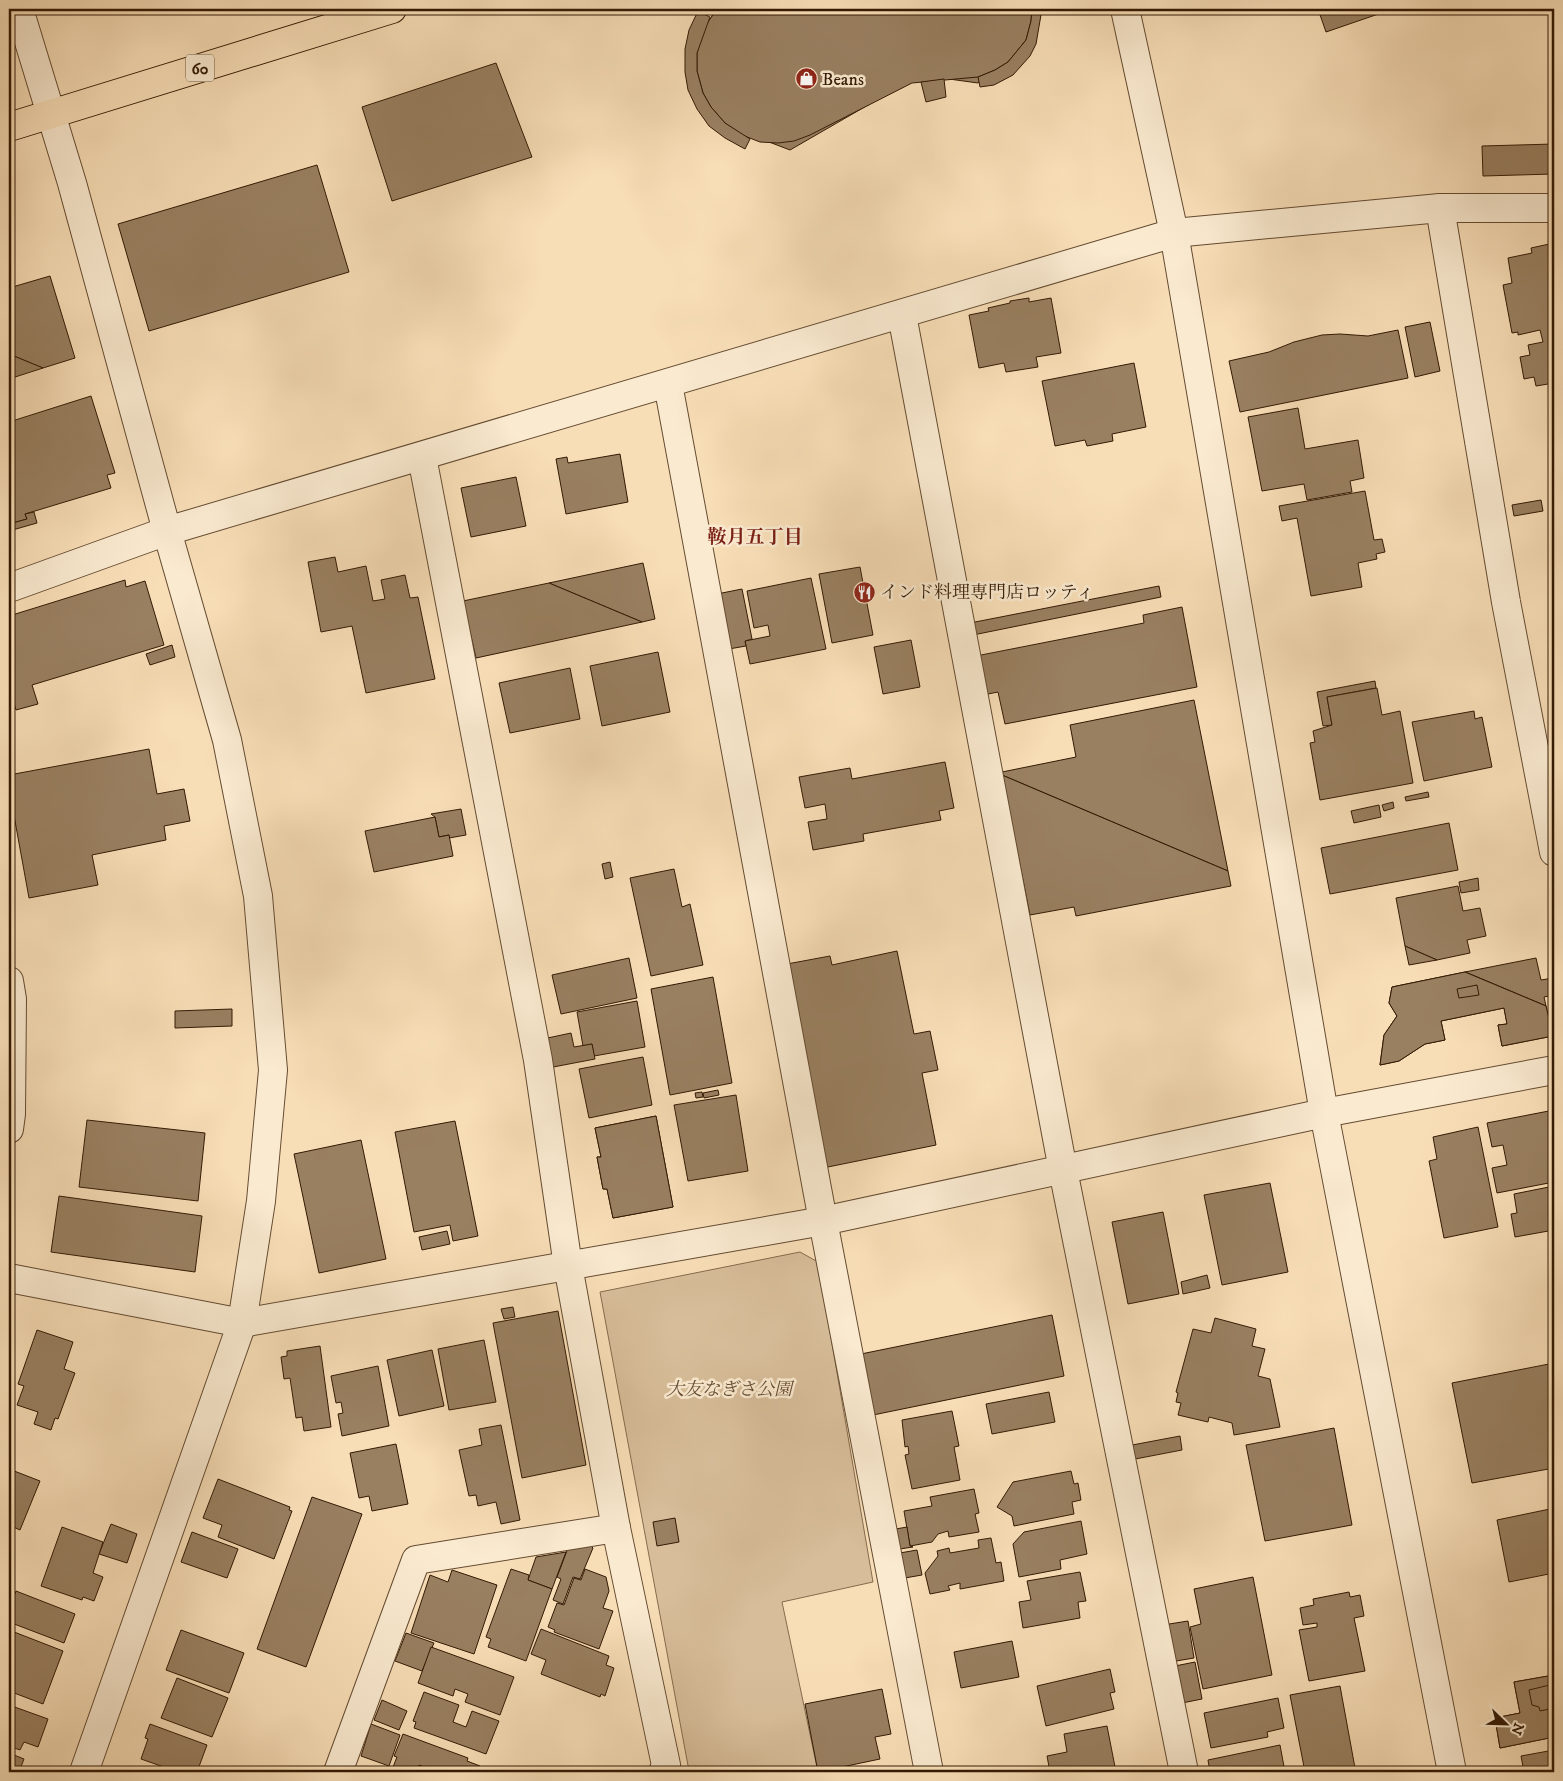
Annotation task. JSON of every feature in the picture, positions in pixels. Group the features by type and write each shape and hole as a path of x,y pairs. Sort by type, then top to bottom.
{"main road":[{"name":"60","path":"9,127 392,9"}],"street":[{"path":"19,9 51,114 227,740 258,896 273,1070 261,1201 242,1323 84,1772"},
{"path":"1125,9 1174,233 1324,1113 1452,1772"},
{"path":"1440,208 1506,602 1554,852"},
{"path":"9,588 167,531 902,316 1174,233 1440,208 1554,208"},
{"path":"902,316 1063,1170 1184,1772"},
{"path":"668,384 823,1221 929,1772"},
{"path":"422,457 538,1060 568,1266 616,1528 666,1765 663,1772"},
{"path":"9,981 12,1000 11,1114 9,1128"},
{"path":"9,1278 242,1323 823,1221 1324,1113 1554,1070"},
{"path":"338,1772 416,1560 616,1528"}],"green space":[{"name":"大友なぎさ公園","path":"800,1252 818,1262 873,1582 782,1602 818,1772 689,1771 600,1292"}],"building":[{"name":"Beans","path":"715,9 1030,9 1024,43 978,83 920,75 790,150 730,127 698,87 699,45"},
{"name":"Beans","path":"717,9 1032,9 1026,40 1008,62 995,70 978,77 912,83 810,135 794,141 778,143 760,142 742,135 725,123 711,107 703,93 697,71 697,53 706,25"},
{"path":"1032,9 1042,9 1036,44 1030,56 1013,75 994,85 980,87 978,77 1008,62 1026,40"},
{"path":"1318,9 1393,9 1326,32"},
{"path":"698,11 710,17 697,53 697,71 703,93 711,107 725,123 750,139 745,149 709,126 697,109 688,90 685,72 685,49 689,30"},
{"path":"496,63 532,157 392,201 362,107"},
{"path":"944,79 946,97 926,102 921,82"},
{"path":"1554,144 1554,174 1483,176 1482,146"},
{"path":"317,165 349,272 149,331 118,224"},
{"path":"1554,243 1554,383 1536,386 1534,377 1524,379 1520,357 1530,355 1528,345 1543,342 1540,330 1518,335 1518,332 1512,333 1503,285 1512,283 1508,258 1532,253 1531,248"},
{"path":"50,276 75,358 43,368 9,354 9,288"},
{"path":"1029,298 1029,302 1051,298 1061,353 1036,357 1038,367 1006,372 1004,363 979,368 969,315 989,311 988,308 1010,303 1010,301"},
{"path":"1430,322 1440,371 1415,377 1405,327"},
{"path":"1398,330 1408,378 1240,412 1229,361 1269,352 1294,342 1322,335 1368,336"},
{"path":"9,354 43,368 9,379"},
{"path":"1134,363 1146,427 1112,434 1113,441 1087,446 1085,440 1055,446 1042,381"},
{"path":"91,396 115,473 107,475 111,488 25,514 27,519 9,524 9,422"},
{"path":"1298,408 1305,449 1358,440 1364,478 1350,481 1352,492 1307,500 1304,484 1262,491 1248,417"},
{"path":"620,454 628,502 566,514 556,459 567,457 568,463"},
{"path":"516,477 526,526 471,537 461,488"},
{"path":"1365,491 1374,540 1382,539 1385,552 1376,554 1377,559 1358,563 1362,587 1311,596 1297,518 1282,521 1279,506"},
{"path":"1541,500 1543,511 1514,516 1512,505"},
{"path":"34,512 37,523 9,531 9,524 27,519 25,514"},
{"path":"335,557 338,572 366,566 373,601 385,599 381,580 405,575 410,598 418,597 435,679 366,693 352,626 321,632 308,562"},
{"path":"643,563 655,619 642,622 549,583"},
{"path":"860,567 873,635 832,643 819,574"},
{"path":"811,578 826,649 750,664 745,641 770,636 768,625 754,628 747,591"},
{"path":"125,580 126,587 145,581 164,645 32,685 38,704 16,710 11,693 9,693 9,616"},
{"path":"549,583 642,622 476,658 463,601"},
{"path":"1159,586 1161,597 973,635 970,623"},
{"path":"742,589 752,639 745,641 746,646 723,650 712,595"},
{"path":"1182,607 1197,687 1005,724 998,692 983,695 976,656 1144,623 1143,615"},
{"path":"911,640 920,687 883,694 874,647"},
{"path":"172,645 175,657 150,665 146,654"},
{"path":"658,652 670,712 602,726 590,666"},
{"path":"570,668 580,719 510,733 499,683"},
{"path":"1375,681 1376,688 1327,697 1332,725 1323,726 1317,692"},
{"path":"1377,688 1382,715 1400,711 1413,783 1320,800 1310,743 1315,742 1313,731 1332,725 1327,697"},
{"path":"1194,700 1228,871 1002,775 1002,772 1076,757 1070,725"},
{"path":"1474,711 1475,719 1482,717 1492,767 1424,781 1412,722"},
{"path":"149,749 157,794 184,789 190,821 164,826 166,840 92,855 98,885 29,898 9,788 9,775"},
{"path":"945,762 954,808 939,811 941,820 863,834 864,841 813,850 808,822 827,819 825,804 805,808 799,777 850,768 852,779"},
{"path":"1002,775 1228,871 1231,886 1076,916 1074,907 1030,915"},
{"path":"1428,792 1429,797 1406,801 1405,797"},
{"path":"1393,802 1394,808 1384,811 1382,805"},
{"path":"1379,805 1381,817 1354,823 1351,811"},
{"path":"461,809 466,835 449,838 449,835 439,837 435,817 431,814"},
{"path":"435,817 439,837 449,835 453,856 374,872 365,831"},
{"path":"1449,823 1458,870 1330,894 1321,848"},
{"path":"610,862 613,877 605,879 602,864"},
{"path":"674,869 682,907 690,904 703,965 651,976 630,878"},
{"path":"1478,878 1479,890 1461,893 1459,882"},
{"path":"1458,886 1463,911 1480,908 1486,936 1467,940 1470,953 1437,960 1405,946 1396,898"},
{"path":"1405,946 1437,960 1409,965"},
{"path":"897,951 914,1034 930,1031 938,1070 922,1073 936,1145 823,1168 787,964 830,956 832,965"},
{"path":"629,958 637,998 561,1014 552,975"},
{"path":"1536,958 1541,980 1553,978 1554,995 1544,997 1546,1006 1465,972"},
{"path":"1465,972 1546,1006 1553,1036 1502,1046 1498,1025 1507,1024 1504,1008 1441,1021 1445,1040 1425,1044 1399,1061 1380,1065 1384,1035 1397,1016 1389,1003 1392,987","holes":["1477,985 1479,995 1459,998 1457,989"]},
{"path":"1465,972 1546,1006 1553,1036 1502,1046 1498,1025 1507,1024 1504,1008 1441,1021 1445,1040 1425,1044 1399,1061 1380,1065 1384,1035 1397,1016 1389,1003 1392,987"},
{"path":"713,977 732,1083 670,1095 651,989"},
{"path":"1477,985 1479,995 1459,998 1457,989"},
{"path":"637,1001 645,1047 594,1056 592,1044 583,1046 577,1012"},
{"path":"232,1009 232,1026 175,1028 175,1011"},
{"path":"571,1033 574,1047 592,1044 595,1059 548,1068 543,1039"},
{"path":"643,1057 652,1105 589,1118 579,1069"},
{"path":"718,1090 719,1095 704,1098 703,1093"},
{"path":"702,1092 703,1097 696,1098 695,1093"},
{"path":"736,1095 748,1171 688,1181 674,1105"},
{"path":"1554,1110 1554,1182 1497,1193 1492,1168 1507,1165 1503,1145 1492,1147 1487,1123"},
{"path":"656,1116 673,1207 613,1218 607,1189 603,1189 597,1157 601,1157 595,1128"},
{"path":"656,1116 673,1207 613,1218 607,1189 603,1189 597,1157 601,1157 595,1128"},
{"path":"87,1120 205,1133 198,1201 79,1187"},
{"path":"455,1121 478,1236 453,1241 450,1225 414,1232 395,1132"},
{"path":"1478,1127 1498,1227 1444,1238 1429,1161 1437,1159 1433,1137"},
{"path":"361,1140 386,1259 319,1273 294,1154"},
{"path":"1270,1183 1288,1272 1222,1285 1204,1195"},
{"path":"1554,1186 1554,1230 1515,1237 1511,1214 1517,1213 1514,1194"},
{"path":"59,1196 202,1216 195,1272 51,1252"},
{"path":"1163,1212 1179,1294 1128,1304 1112,1222"},
{"path":"447,1231 450,1244 422,1250 419,1237"},
{"path":"1207,1275 1210,1288 1183,1294 1181,1282"},
{"path":"513,1307 515,1317 504,1319 501,1309"},
{"path":"558,1311 586,1465 522,1478 493,1323"},
{"path":"1052,1315 1064,1376 873,1415 861,1354"},
{"path":"1215,1318 1256,1329 1252,1346 1265,1349 1258,1376 1270,1379 1280,1427 1234,1435 1232,1423 1209,1417 1208,1422 1178,1415 1181,1403 1176,1402 1178,1393 1176,1392 1193,1329 1211,1333"},
{"path":"37,1330 73,1342 64,1369 75,1373 58,1419 55,1418 51,1430 34,1424 38,1412 17,1405 24,1386 18,1384"},
{"path":"484,1340 496,1402 449,1410 438,1349"},
{"path":"320,1346 331,1427 304,1431 302,1417 296,1418 290,1378 284,1379 281,1357 287,1356 287,1351"},
{"path":"432,1350 444,1406 399,1416 387,1360"},
{"path":"1554,1363 1554,1468 1472,1483 1452,1383"},
{"path":"378,1366 389,1426 342,1436 338,1414 343,1413 341,1402 336,1403 331,1376"},
{"path":"1049,1392 1055,1422 992,1434 986,1404"},
{"path":"952,1411 959,1446 954,1447 960,1480 912,1489 905,1455 909,1454 908,1446 905,1447 902,1420"},
{"path":"501,1425 520,1520 501,1524 496,1502 478,1506 476,1495 469,1496 459,1450 482,1445 479,1429"},
{"path":"1334,1428 1352,1525 1265,1541 1246,1445"},
{"path":"1180,1436 1182,1450 1130,1460 1127,1446"},
{"path":"396,1444 408,1504 372,1511 369,1496 359,1498 350,1453"},
{"path":"9,1469 40,1481 20,1530 9,1525"},
{"path":"1071,1471 1074,1484 1078,1483 1081,1500 1072,1502 1074,1514 1014,1526 1012,1516 997,1507 1013,1482"},
{"path":"218,1479 290,1507 289,1510 292,1511 274,1559 218,1537 222,1525 203,1518"},
{"path":"974,1489 979,1513 975,1514 979,1532 949,1537 948,1531 938,1534 932,1542 910,1546 904,1511 932,1506 930,1497"},
{"path":"312,1497 362,1514 306,1667 257,1649"},
{"path":"1550,1509 1554,1531 1554,1573 1509,1582 1497,1520"},
{"path":"675,1518 679,1542 657,1546 653,1522"},
{"path":"1081,1521 1087,1554 1060,1560 1061,1569 1019,1577 1013,1544 1024,1532"},
{"path":"111,1524 137,1534 127,1563 99,1554"},
{"path":"62,1527 103,1542 93,1573 103,1577 94,1601 83,1597 82,1600 41,1586"},
{"path":"907,1527 910,1546 913,1547 893,1550 890,1530"},
{"path":"192,1532 238,1549 227,1578 181,1562"},
{"path":"991,1538 996,1563 1001,1562 1004,1581 960,1589 960,1583 948,1586 950,1590 930,1594 925,1573 938,1556 937,1551 949,1548 950,1553 979,1548 978,1540"},
{"path":"589,1544 593,1548 580,1579 573,1577 563,1604 553,1600 561,1579 557,1577 568,1548"},
{"path":"917,1550 922,1575 899,1579 894,1554"},
{"path":"566,1552 552,1589 528,1580 536,1557"},
{"path":"511,1569 529,1575 528,1580 552,1589 526,1661 488,1647 491,1639 486,1637"},
{"path":"585,1569 606,1577 609,1591 603,1608 613,1611 599,1649 554,1632 555,1630 548,1627 557,1603 564,1605 574,1578 581,1580"},
{"path":"452,1570 497,1585 474,1654 411,1633 430,1575 448,1582"},
{"path":"1080,1572 1086,1601 1078,1602 1080,1618 1023,1628 1019,1602 1031,1600 1027,1581"},
{"path":"1253,1577 1272,1675 1203,1689 1190,1627 1201,1624 1194,1589"},
{"path":"16,1591 75,1614 64,1643 9,1622 9,1610"},
{"path":"1349,1592 1350,1597 1360,1595 1364,1616 1354,1618 1365,1671 1309,1681 1299,1630 1317,1627 1317,1623 1303,1625 1300,1608 1314,1605 1313,1599"},
{"path":"1188,1621 1194,1658 1170,1662 1163,1625"},
{"path":"541,1629 609,1656 606,1665 614,1668 605,1696 601,1694 600,1697 541,1674 546,1660 531,1654"},
{"path":"9,1630 63,1651 43,1704 9,1691"},
{"path":"181,1630 244,1653 229,1693 166,1670"},
{"path":"406,1633 434,1643 422,1671 395,1661"},
{"path":"1012,1641 1019,1677 961,1688 954,1652"},
{"path":"431,1647 514,1677 500,1715 465,1702 468,1694 455,1689 453,1696 418,1683"},
{"path":"1195,1662 1202,1699 1177,1704 1170,1667"},
{"path":"1110,1669 1115,1692 1110,1693 1114,1709 1046,1726 1037,1686"},
{"path":"1554,1675 1554,1684 1529,1690 1532,1705 1539,1707 1540,1711 1554,1708 1554,1737 1500,1748 1495,1718 1520,1713 1514,1682"},
{"path":"1554,1675 1554,1737 1500,1748 1495,1718 1520,1713 1514,1682"},
{"path":"177,1678 228,1698 212,1737 161,1718"},
{"path":"1554,1684 1554,1708 1540,1711 1539,1707 1532,1705 1529,1690"},
{"path":"1340,1686 1355,1768 1331,1772 1305,1772 1290,1695"},
{"path":"882,1689 891,1734 875,1737 880,1759 818,1772 805,1704"},
{"path":"424,1692 459,1705 453,1722 466,1727 472,1711 499,1721 486,1754 414,1728 416,1722 413,1721"},
{"path":"1278,1698 1284,1728 1267,1732 1268,1737 1211,1748 1204,1713"},
{"path":"382,1700 407,1711 399,1730 374,1720"},
{"path":"9,1705 48,1719 38,1747 24,1742 20,1750 9,1746"},
{"path":"150,1724 207,1745 197,1772 178,1772 141,1759 148,1739 145,1738"},
{"path":"371,1724 400,1735 389,1766 361,1756"},
{"path":"1107,1726 1116,1772 1050,1772 1047,1756 1067,1752 1064,1734"},
{"path":"403,1734 468,1758 467,1761 480,1766 478,1772 428,1772 429,1769 419,1765 417,1772 408,1772 393,1767 397,1757 394,1756"},
{"path":"1280,1745 1285,1772 1210,1772 1208,1760"},
{"path":"1554,1750 1554,1772 1524,1772 1521,1756"},
{"path":"9,1753 24,1759 19,1772 9,1772"},
{"path":"141,1768 145,1769 154,1772 140,1772"}],"place":[{"name":"Beans","path":"806,79"},
{"name":"インド料理専門店ロッティ","path":"864,592"}],"district":[{"name":"鞍月五丁目","path":"755,536"}]}
